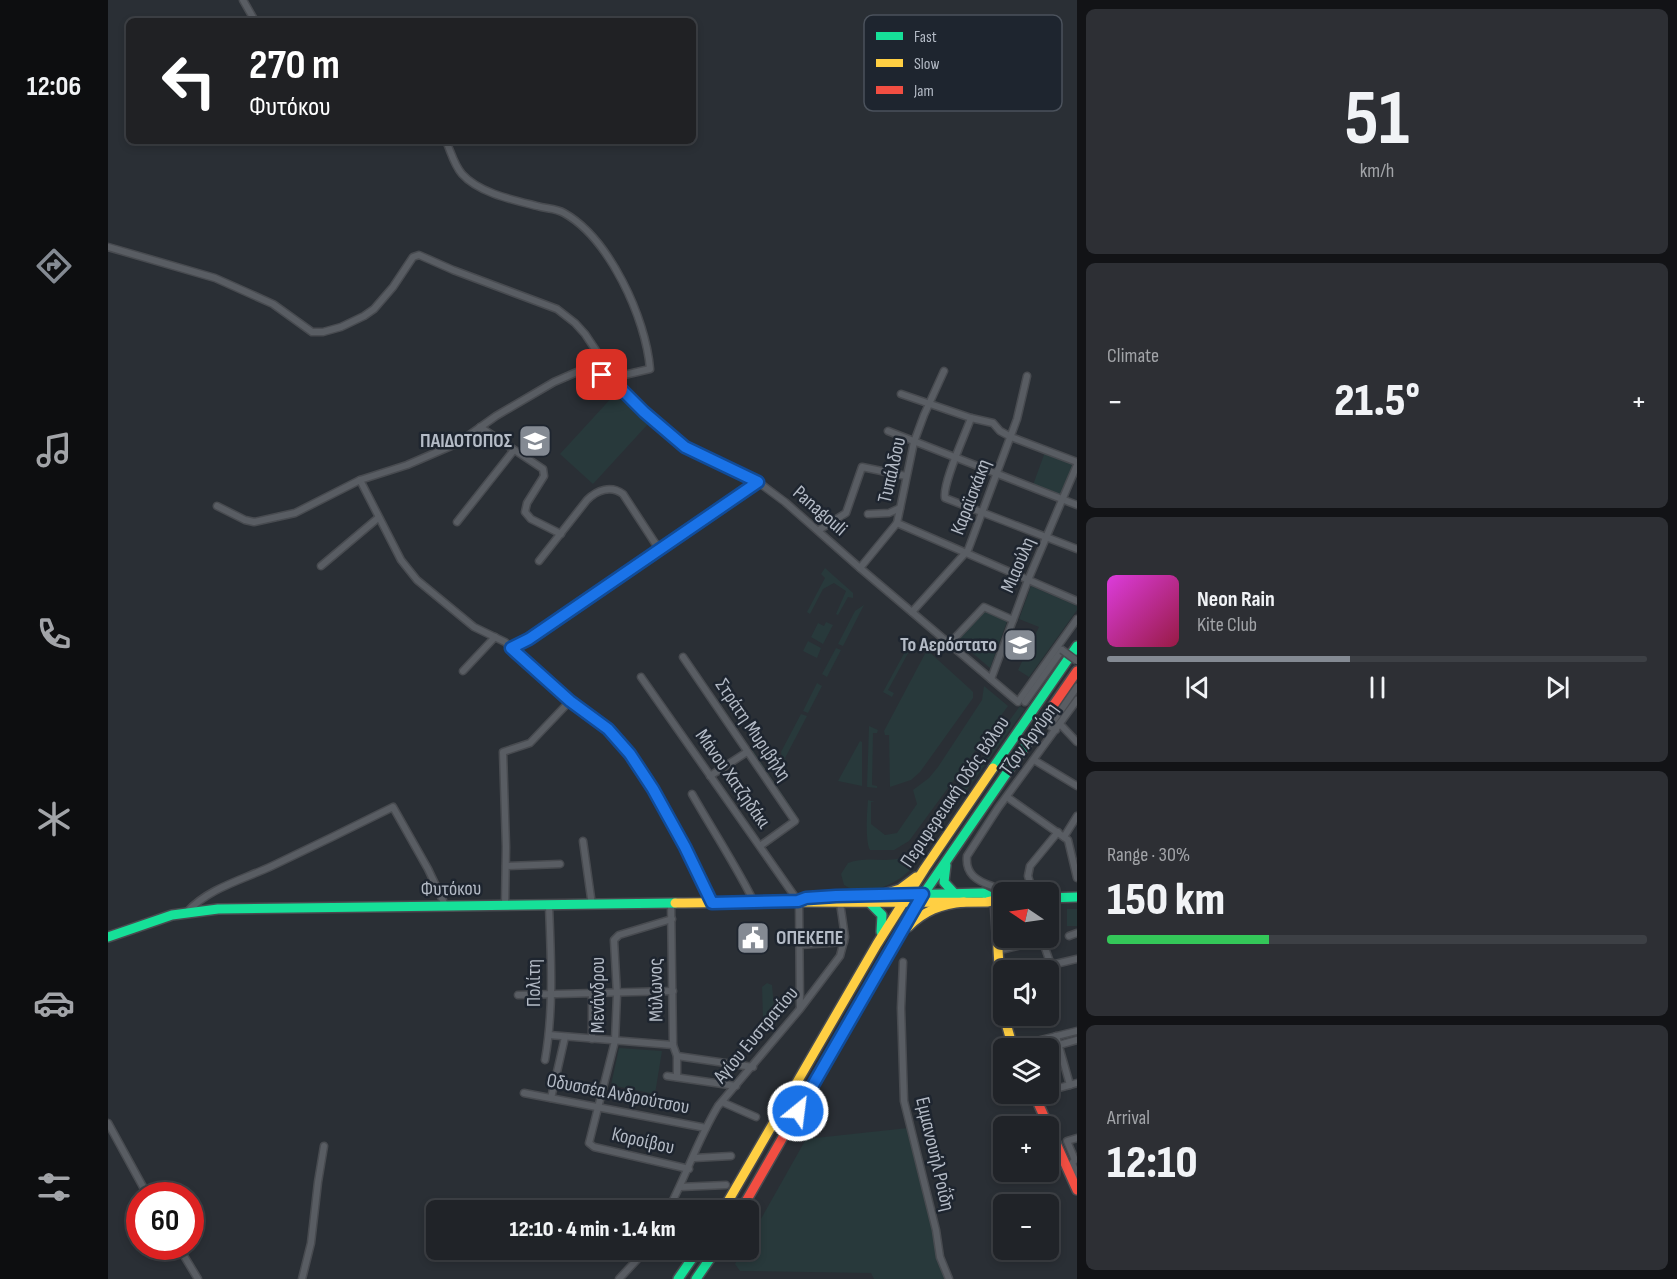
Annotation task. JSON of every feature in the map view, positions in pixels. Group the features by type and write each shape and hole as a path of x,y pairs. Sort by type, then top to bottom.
{"main road":[{"name":"Περιφερειακή Οδός Βόλου","path":"729,1200 905,898 1077,646"},
{"name":"Περιφερειακή Οδός Βόλου","path":"747,1200 921,898 1077,671"},
{"path":"948,858 944,880 954,893"},
{"path":"881,895 900,889 923,871"},
{"name":"Φυτόκου","path":"921,898 954,893 983,893 993,896"},
{"name":"Φυτόκου","path":"108,937 155,919 187,912 218,909 712,903 798,901 818,897 881,895 964,902 993,900"},
{"path":"1059,898 1077,897"},
{"name":"Φυτόκου","path":"798,901 870,903 905,898"},
{"path":"892,945 915,919 925,912 939,906 964,902"},
{"path":"870,903 879,909 883,917 883,926 877,945"},
{"path":"998,948 999,960"},
{"path":"1059,1151 1077,1190"},
{"path":"678,1279 691,1260"},
{"path":"696,1279 709,1260"}],"street":[{"path":"243,0 253,18"},
{"path":"217,506 246,520 261,521 295,513 360,480 407,465 446,449 554,382 577,372 591,372 610,378 650,369 634,304 608,255 563,212 498,194 472,182 456,165 447,144"},
{"name":"Panagouli","path":"108,248 215,278 273,304 312,332 323,332 341,327 374,309 393,287 413,257 419,255 557,309 585,334 607,367 610,378 644,412 685,447 758,482 785,501 949,644 1021,702"},
{"name":"Τυπάλδου","path":"860,568 897,523 914,442 944,370"},
{"name":"Καραϊσκάκη","path":"912,612 966,553 1011,437 1027,376"},
{"path":"901,394 994,424 1000,431 1011,437 1077,463"},
{"path":"971,418 944,493 945,498 1077,549"},
{"path":"480,427 544,471 544,476 526,505 525,514 561,534"},
{"path":"888,432 1077,505"},
{"path":"457,522 514,450"},
{"name":"Μιαούλη","path":"991,679 1028,580 1077,463"},
{"path":"819,530 846,513 862,467 906,476"},
{"path":"360,480 401,560 417,580 474,627 503,640 570,701 608,729 637,764 685,847 712,903"},
{"path":"511,648 529,639 758,482"},
{"path":"538,561 597,491 617,490 624,494 655,543 661,548"},
{"path":"868,514 889,513 900,508"},
{"path":"321,566 378,518"},
{"path":"897,523 1077,601"},
{"path":"949,644 984,607 1013,620"},
{"path":"1021,702 1077,619"},
{"path":"463,671 495,637"},
{"path":"1021,702 1062,650 1077,661"},
{"name":"Στράτη Μυριβήλη","path":"683,657 795,821 760,846"},
{"name":"Μάνου Χατζηδάκι","path":"641,677 798,901"},
{"path":"1077,687 1052,723 1051,728 1058,727 1077,742"},
{"path":"505,906 504,752 530,743 570,701"},
{"name":"Τζον Αργύρη","path":"992,886 976,879 971,874 966,860 979,836 1076,702"},
{"path":"710,776 747,752"},
{"path":"1034,760 1077,786"},
{"path":"692,794 723,848 733,860 752,902"},
{"path":"1007,797 1069,842 1077,878"},
{"path":"187,912 201,898 393,807 428,868 446,907"},
{"path":"1064,837 1077,816"},
{"path":"1030,882 1029,869 1058,832"},
{"path":"583,841 592,905"},
{"path":"506,866 560,864"},
{"path":"798,901 800,1009"},
{"name":"Μύλωνος","path":"671,903 674,1045 677,1056 677,1077"},
{"path":"800,945 844,942 840,903"},
{"name":"Πολίτη","path":"545,1060 552,994 549,906"},
{"name":"Μενάνδρου","path":"590,1145 589,1141 615,1041 617,994 614,944 616,937 672,919"},
{"path":"1069,936 1077,933"},
{"path":"998,951 1038,941 1044,945 1050,965 1077,959"},
{"name":"Αγίου Ευστρατίου","path":"673,1200 706,1128 722,1102 800,1009 837,960 844,942"},
{"name":"Εμμανουήλ Ροΐδη","path":"903,962 901,1008 904,1101 936,1230 940,1257 949,1279"},
{"path":"518,995 673,991"},
{"path":"591,994 592,1039"},
{"path":"1049,1038 1077,1031"},
{"path":"549,1035 674,1045"},
{"path":"551,1098 565,1037"},
{"path":"1073,1084 1059,1045 1077,1040"},
{"path":"677,1056 753,1067"},
{"path":"667,1076 736,1086"},
{"name":"Οδυσσέα Ανδρούτσου","path":"524,1094 706,1128"},
{"path":"722,1102 756,1117"},
{"path":"108,1123 140,1182"},
{"path":"1059,1141 1077,1136"},
{"path":"1077,1136 1067,1141 1075,1160 1072,1163 1077,1175"},
{"name":"Κοροίβου","path":"590,1145 689,1169"},
{"path":"302,1279 311,1242 324,1146"},
{"path":"694,1158 731,1156"},
{"path":"680,1187 726,1185"},
{"path":"186,1260 198,1279"},
{"path":"619,1279 637,1260"}],"shaded area":[{"path":"615,394 648,424 593,484 560,454"},
{"path":"1045,452 1075,463 1062,496 1033,485"},
{"path":"825,568 853,593 853,598 848,597 838,615 836,614 846,591 834,583 823,589 810,614 807,612 825,578 821,574"},
{"path":"1031,586 1077,606 1077,610 1029,677 1018,670 1039,627 1019,619"},
{"path":"864,605 843,646 838,644 855,611"},
{"path":"984,609 1008,619 990,668 956,639"},
{"path":"826,622 833,625 823,644 811,637 818,623 824,626"},
{"path":"912,639 919,644 913,644 888,690 894,693 892,697 883,692"},
{"path":"808,641 821,648 817,658 803,651"},
{"path":"836,648 841,650 827,677 822,674"},
{"path":"927,650 973,692 973,698 920,772 911,780 890,787 889,735 885,735 884,731"},
{"path":"817,683 822,686 808,713 803,711"},
{"path":"984,686 1008,706 909,841 894,850 870,850 867,833 868,800 875,802 871,802 871,824 885,835 897,833 917,804 913,790 929,778 938,767 982,700"},
{"path":"1020,706 1025,709 909,871 887,885 869,890 852,889 844,885 841,874 848,863 865,860 891,860 916,850"},
{"path":"801,714 807,716 785,758 788,764 782,759 781,752"},
{"path":"869,726 878,730 877,733 873,733 872,785 877,788 867,787"},
{"path":"860,741 862,742 862,786 838,781"},
{"path":"752,749 797,816 795,817 750,751"},
{"path":"1067,909 1077,909 1077,926 1067,926"},
{"path":"767,983 772,985 775,1018 769,1024 764,1023 763,1019 762,987"},
{"path":"619,1048 662,1051 655,1094 611,1085"},
{"path":"908,1128 948,1279 874,1279 871,1273 740,1271 735,1264 737,1260 759,1260 759,1222 806,1139"}],"traffic: fast":[{"path":"993,768 1077,646"},
{"path":"872,982 918,902 1028,742"},
{"path":"946,865 944,882 954,893"},
{"path":"816,897 983,893 993,898"},
{"path":"1059,898 1077,897"},
{"path":"108,937 172,915 218,909 675,903"},
{"path":"870,903 882,915 881,932"},
{"path":"678,1279 691,1260"},
{"path":"696,1279 709,1260"}],"traffic: slow":[{"path":"729,1200 877,944 993,768"},
{"path":"881,895 900,889 916,877"},
{"path":"675,903 993,901"},
{"path":"908,927 933,909 964,902"},
{"path":"998,948 999,960"},
{"path":"1007,1026 1010,1038"}],"traffic: jam":[{"path":"1028,742 1077,671"},
{"path":"747,1200 872,982"},
{"path":"1038,1104 1077,1190"}],"place":[{"name":"ΠΑΙΔΟΤΟΠΟΣ","path":"535,441"},
{"name":"Το Αερόστατο","path":"1020,645"},
{"name":"ΟΠΕΚΕΠΕ","path":"753,938"}],"route":[{"path":"602,375 610,378 644,412 685,447 758,482 529,639 511,648 570,701 608,729 630,754 653,789 685,847 712,903 923,894 798,1111"}]}
